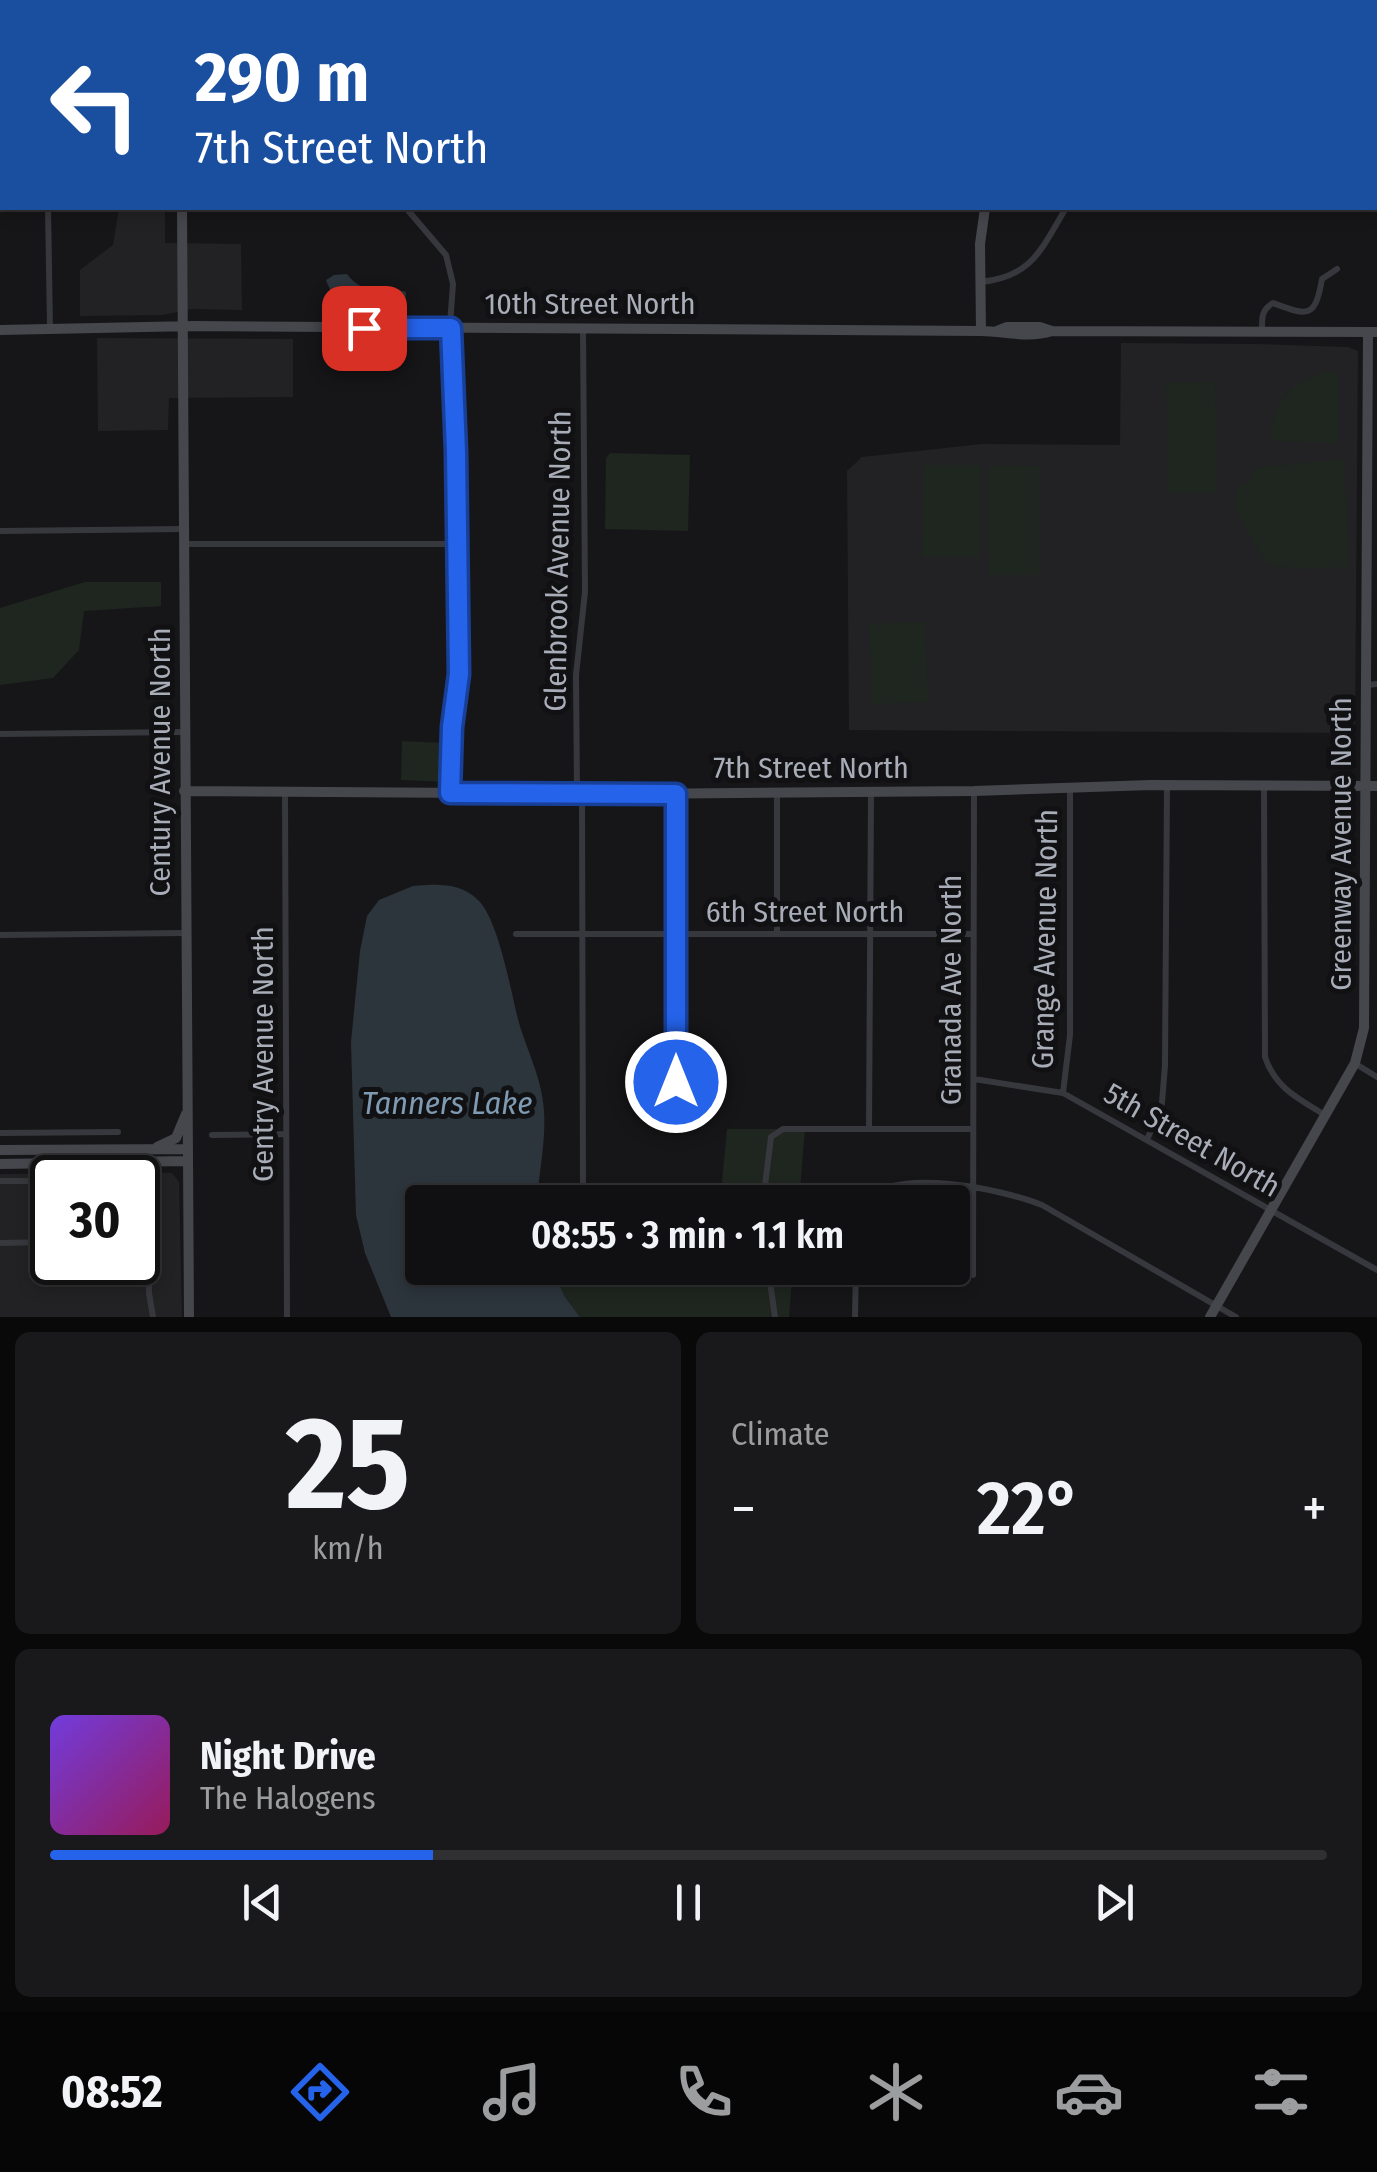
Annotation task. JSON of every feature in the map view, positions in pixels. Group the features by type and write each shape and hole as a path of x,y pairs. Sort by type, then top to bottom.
{"street":[{"path":"48,210 50,330"},
{"name":"Century Avenue North","path":"182,210 188,1317"},
{"path":"408,210 448,258 452,284 459,674 450,793"},
{"path":"980,331 980,244 985,210"},
{"path":"980,282 1020,272 1034,260 1065,210"},
{"path":"1262,332 1265,308 1273,303 1300,313 1313,310 1318,304 1322,279 1337,269"},
{"name":"10th Street North","path":"0,330 183,326 996,331 1040,327 1052,331 1373,332"},
{"name":"Glenbrook Avenue North","path":"584,329 585,592 576,675 584,1185"},
{"name":"Greenway Avenue North","path":"1210,1317 1354,1063 1364,1028 1371,786 1373,332"},
{"path":"0,532 183,528"},
{"path":"183,544 456,544"},
{"path":"0,734 184,732"},
{"path":"1146,1140 1162,1104 1165,1066 1166,786"},
{"path":"1264,786 1266,1057 1270,1072 1284,1089 1325,1115"},
{"name":"7th Street North","path":"184,792 676,794 1371,786"},
{"name":"Grange Avenue North","path":"1063,1093 1070,1034 1070,787"},
{"name":"Gentry Avenue North","path":"285,792 286,1317"},
{"path":"869,1129 871,792"},
{"name":"Granada Ave North","path":"973,1275 974,792"},
{"path":"777,793 777,934"},
{"path":"676,794 676,1119"},
{"path":"0,935 186,933"},
{"name":"6th Street North","path":"516,934 973,934"},
{"path":"1354,1063 1377,1077"},
{"name":"5th Street North","path":"974,1078 1063,1093 1377,1270"},
{"path":"149,1150 176,1138 188,1108"},
{"path":"765,1185 772,1137 786,1129 973,1129"},
{"path":"0,1133 118,1132"},
{"path":"212,1134 286,1134"},
{"path":"0,1150 149,1150 188,1155"},
{"path":"160,1162 188,1155"},
{"path":"160,1162 188,1182"},
{"path":"0,1164 30,1164"},
{"path":"0,1182 30,1182"},
{"path":"907,1185 942,1185"},
{"path":"970,1188 1010,1192 1042,1204 1236,1317"},
{"path":"0,1242 30,1242"},
{"path":"151,1285 153,1317"},
{"path":"770,1285 775,1317"},
{"path":"855,1317 856,1285"}],"shaded area":[{"path":"119,210 165,210 165,243 241,244 242,310 80,316 80,270 113,245"},
{"path":"97,338 293,339 293,397 169,398 168,430 98,431"},
{"path":"1121,343 1348,347 1358,351 1355,733 849,730 847,471 862,457 982,444 1120,445"},
{"path":"1324,373 1339,373 1338,443 1271,441 1274,417 1284,397 1302,382"},
{"path":"1215,382 1217,493 1168,493 1166,383"},
{"path":"610,453 690,455 688,531 605,529 606,458"},
{"path":"1344,459 1349,567 1294,569 1267,564 1237,514 1237,489 1252,478 1253,468"},
{"path":"923,465 981,465 980,557 922,557"},
{"path":"989,466 1039,466 1039,575 989,575"},
{"path":"85,582 161,582 161,606 84,611 79,650 53,678 0,685 0,608"},
{"path":"925,622 928,702 872,704 869,624"},
{"path":"402,741 447,743 446,782 401,780"},
{"path":"727,1129 805,1129 800,1185 722,1185"},
{"path":"160,1173 172,1173 179,1182 182,1317 0,1317 0,1174 30,1174 30,1285 160,1285"},
{"path":"560,1285 792,1285 789,1317 580,1317"}],"water":[{"path":"347,274 360,286 406,292 405,304 381,312 348,307 339,301 326,280"},
{"name":"Tanners Lake","path":"439,885 456,887 478,900 498,940 543,1099 539,1185 405,1185 405,1285 560,1285 580,1317 391,1317 365,1253 356,1215 351,1042 360,951 367,916 379,900 413,886"}],"route":[{"path":"364,328 451,328 459,674 450,793 676,794 676,1082"}]}
